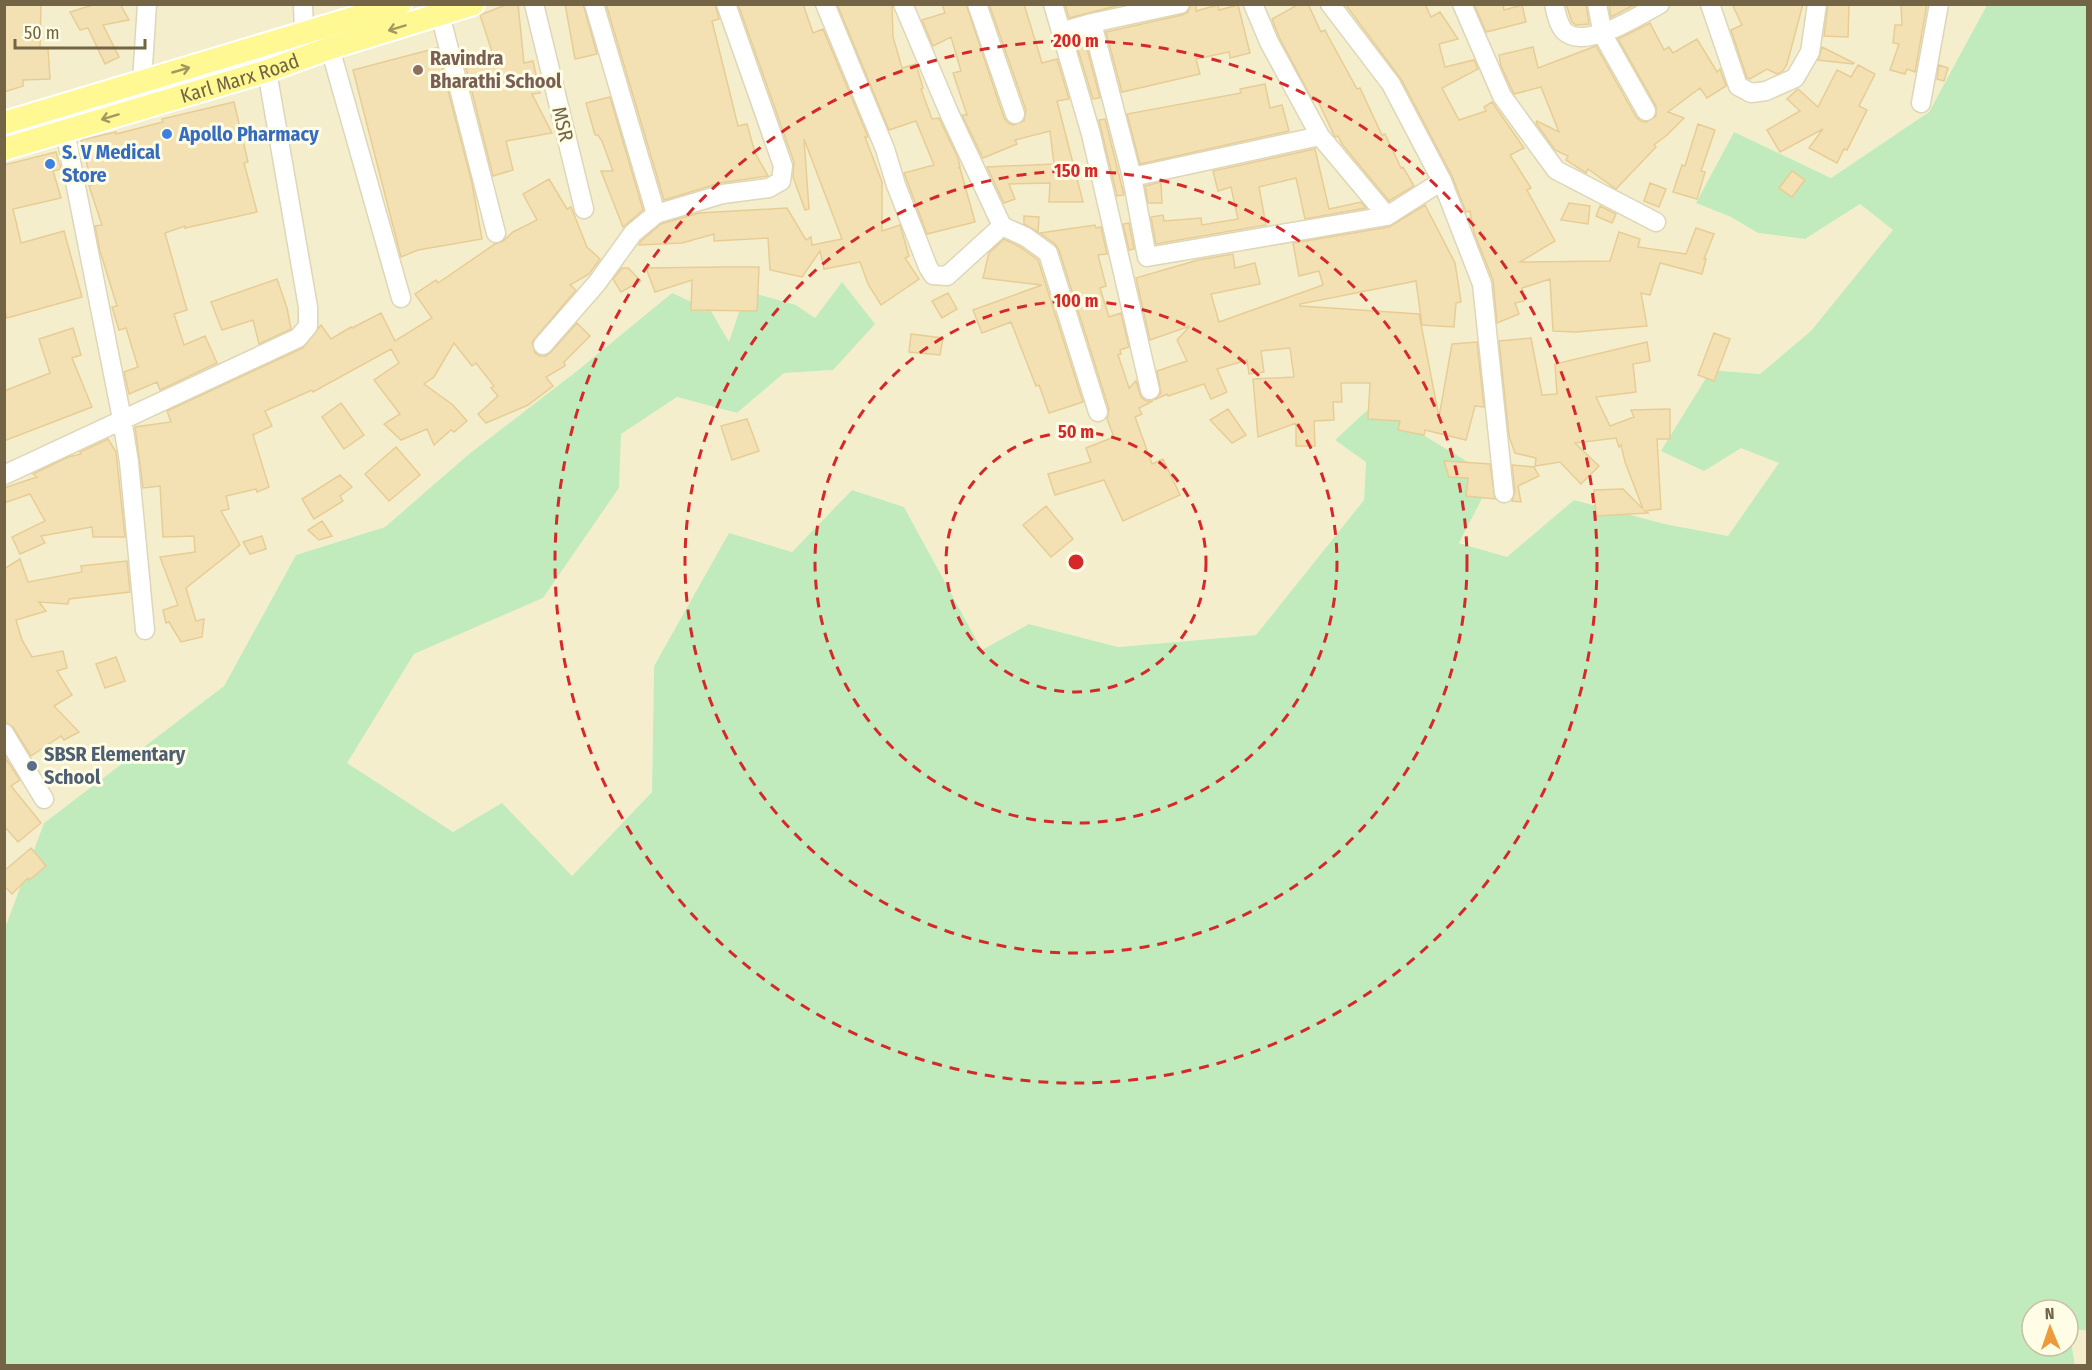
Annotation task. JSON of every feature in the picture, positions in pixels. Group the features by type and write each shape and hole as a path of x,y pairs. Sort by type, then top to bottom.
{"main road":[{"name":"Karl Marx Road","path":"4,123 400,4"},
{"name":"Karl Marx Road","path":"4,149 267,71 330,48 473,4"}],"street":[{"path":"147,4 142,81 148,106"},
{"path":"303,4 304,34"},
{"name":"MSR","path":"534,4 584,209"},
{"path":"594,4 656,214"},
{"path":"543,345 597,283 633,233 656,214 723,194 769,188 781,181 783,166 726,4"},
{"path":"825,4 885,149 896,185 933,275 947,276 1002,226"},
{"path":"903,4 950,115 1002,226 1026,237 1048,253 1098,412"},
{"path":"976,4 1015,114"},
{"path":"1053,4 1091,134 1150,390"},
{"path":"1061,32 1180,4"},
{"path":"1253,4 1269,42 1320,136 1387,216"},
{"path":"1330,4 1391,84 1442,181 1482,284 1504,493"},
{"path":"1462,4 1502,96 1556,170 1656,222"},
{"path":"1554,4 1559,22 1565,32 1576,36 1603,34 1660,4"},
{"path":"1597,4 1603,34 1646,111"},
{"path":"1710,4 1738,86 1751,93 1766,91 1795,78 1810,52 1817,4"},
{"path":"1921,103 1939,4"},
{"path":"440,15 496,233"},
{"path":"1092,23 1132,177 1147,257 1387,216 1442,181"},
{"path":"330,48 401,298"},
{"path":"4,475 298,338 308,326 308,307 267,71"},
{"path":"65,131 129,462 145,630"},
{"path":"1132,177 1320,136"},
{"path":"4,733 44,799"}],"shaded area":[{"path":"5,5 1987,5 1929,112 1831,178 1734,132 1696,203 1731,217 1758,233 1805,239 1860,204 1894,230 1811,331 1760,374 1711,370 1741,447 1780,463 1728,536 1665,524 1574,500 1507,558 1459,542 1366,462 1364,500 1256,635 1118,647 1029,624 982,650 904,507 852,490 792,552 729,534 654,666 652,792 572,876 502,804 453,832 346,763 414,654 543,598 619,488 620,434 677,397 737,413 784,373 833,370 815,318 796,305 729,343 672,293 577,371 469,454 385,527 296,555 224,686 44,823 5,931"},
{"path":"2080,1330 2087,1330 2087,1365 2075,1365 2074,1358 2080,1358"}],"green space":[{"path":"1987,5 2087,5 2088,1330 2080,1330 2080,1298 2020,1298 2020,1358 2074,1358 2075,1365 5,1365 4,931 44,823 224,686 296,555 385,527 469,454 577,371 672,293 711,311 729,342 746,291 796,305 815,318 842,282 875,324 833,370 784,373 737,413 677,397 621,434 619,488 543,598 414,654 347,763 453,832 502,803 572,876 652,792 654,666 729,533 792,552 852,490 904,507 982,650 1029,624 1118,647 1256,635 1364,500 1366,462 1335,440 1373,405 1493,477 1459,543 1507,557 1574,500 1665,524 1728,536 1779,463 1741,448 1704,471 1661,451 1711,370 1760,374 1811,331 1893,230 1860,204 1805,239 1758,233 1731,217 1696,203 1734,132 1831,178 1929,112"}],"building":[{"path":"4,4 41,4 40,49 48,49 50,79 23,80 23,86 4,92"},
{"path":"96,4 120,4 129,20 103,25 119,57 105,64 88,28 80,30 70,12"},
{"path":"508,4 518,4 524,63 533,61 540,93 532,94 552,133 506,141 513,170 493,176 466,68 495,61 480,15"},
{"path":"565,4 583,4 597,54 575,59"},
{"path":"606,4 715,4 719,19 712,21 738,126 747,124 755,153 768,176 720,183 664,200"},
{"path":"738,4 803,4 813,33 823,29 868,137 865,137 882,182 882,231 900,225 909,256 905,258 919,279 881,305 868,284 860,262 824,269 820,251 802,277 770,270 768,238 714,241 714,234 682,243 639,245 661,224 699,213 787,208 806,240 811,237 812,245 842,239 804,139 809,209 805,210 793,177 794,162"},
{"path":"837,4 892,4 893,37 902,68 916,64 923,88 921,89 932,119 939,118 958,158 960,167 958,168 960,168 975,222 927,234 904,173 934,165 916,121 889,130"},
{"path":"942,4 966,4 1004,118 1013,125 1024,121 1026,110 989,4 1024,4 1042,63 1057,59 1069,99 1057,101 1083,202 1049,202 1050,183 1009,184 1015,199 1004,203 987,167 1054,164 1050,131 1015,140 1017,144 983,158 962,115 967,115 953,73 961,71 951,37 933,46 922,20 945,13"},
{"path":"1065,4 1124,4 1069,18"},
{"path":"1191,4 1196,4 1196,11 1218,5 1219,10 1238,5 1250,53 1230,58 1229,52 1196,59 1200,74 1122,92 1106,32 1182,15 1188,12"},
{"path":"1299,4 1308,4 1321,32 1325,30 1357,89 1360,88 1382,135 1385,134 1401,168 1403,167 1414,186 1389,201 1338,136 1335,137 1316,97 1312,99 1279,37 1272,19"},
{"path":"1345,4 1425,4 1431,17 1440,12 1458,39 1439,44 1445,67 1474,60 1478,69 1442,88 1459,120 1486,111 1484,107 1492,102 1524,148 1510,155 1531,188 1527,190 1555,241 1520,262 1610,261 1619,232 1640,239 1638,247 1686,254 1696,228 1714,234 1704,259 1706,259 1702,274 1660,263 1650,295 1641,293 1647,326 1576,332 1553,331 1550,279 1522,288 1524,301 1515,303 1519,314 1497,323 1493,280 1474,233 1470,211 1466,212 1452,176 1401,79"},
{"path":"1474,4 1503,4 1504,10 1522,5 1526,22 1486,32"},
{"path":"1566,4 1586,4 1589,24 1576,25 1572,22"},
{"path":"1609,4 1636,4 1611,17"},
{"path":"1732,4 1803,4 1787,64 1783,71 1777,74 1767,69 1750,79 1747,78 1731,30 1742,25"},
{"path":"1828,4 1849,4 1848,37 1824,36"},
{"path":"1901,4 1927,4 1915,72 1907,69 1905,74 1890,70 1899,44 1893,43 1895,25 1902,25"},
{"path":"1650,23 1664,50 1669,47 1673,53 1697,39 1717,72 1720,69 1726,86 1707,98 1700,88 1668,112 1684,118 1654,145 1656,147 1616,189 1588,169 1586,173 1566,160 1568,156 1555,150 1536,123 1537,121 1559,132 1541,87 1514,94 1501,66 1499,55 1533,47 1538,68 1596,46 1636,117 1646,122 1656,116 1656,106 1618,39"},
{"path":"1084,37 1100,98 1093,99 1075,40"},
{"path":"1822,47 1854,63 1818,60"},
{"path":"437,48 472,183 482,239 418,250 401,257 353,70"},
{"path":"1858,65 1875,74 1859,106 1867,110 1847,150 1844,149 1837,163 1809,148 1823,129 1780,152 1767,130 1800,111 1787,99 1798,89 1818,107 1837,70 1851,77"},
{"path":"1939,65 1948,68 1944,81 1937,79"},
{"path":"1265,84 1270,108 1282,105 1289,131 1140,164 1127,114 1241,93 1240,89"},
{"path":"610,97 643,210 623,227 601,171 613,171 602,141 598,135 595,135 586,103"},
{"path":"234,102 248,162 244,163 257,212 185,228 185,226 165,233 187,310 174,314 184,345 205,336 217,363 160,390 157,382 129,394 124,372 138,367 126,328 119,330 112,307 117,306 100,251 95,226 102,225 89,186 92,185 81,140 116,132 116,134 163,122 162,119"},
{"path":"1105,119 1124,195 1117,196 1099,120"},
{"path":"1698,124 1715,130 1701,171 1705,172 1697,199 1673,192 1682,165 1685,166"},
{"path":"1315,149 1329,209 1361,202 1366,208 1305,219 1296,178 1259,187 1266,225 1156,244 1151,217 1163,215 1164,221 1201,218 1202,225 1238,219 1231,187 1218,191 1213,171"},
{"path":"56,152 61,169 53,171 61,198 13,209 21,243 64,231 82,297 7,318 4,309 4,165"},
{"path":"1792,171 1805,180 1792,197 1779,188"},
{"path":"549,179 567,209 571,207 587,247 600,259 589,274 570,285 576,290 532,342 535,353 546,356 577,323 590,336 564,362 565,366 546,377 553,386 528,405 486,423 478,414 498,396 491,388 494,386 476,363 472,366 454,343 434,377 424,384 453,405 467,421 454,432 451,430 434,445 427,429 401,440 384,424 400,414 374,380 399,363 391,349 313,392 312,390 265,411 272,426 253,435 269,487 257,492 256,489 226,496 229,509 221,511 240,545 186,588 196,621 204,619 202,637 181,642 169,622 166,623 163,610 178,605 160,557 195,552 194,536 163,537 160,486 143,488 135,427 171,422 167,411 303,348 321,325 331,339 381,313 395,341 432,318 415,294 436,280 438,283 495,244 503,241 513,232 537,220 523,194"},
{"path":"1161,182 1162,203 1148,203 1145,186"},
{"path":"1650,183 1666,189 1659,207 1644,201"},
{"path":"1569,203 1590,206 1588,224 1561,220"},
{"path":"1425,205 1455,263 1461,302 1456,303 1454,327 1422,325 1416,281 1300,304 1300,306 1419,314 1439,417 1452,344 1477,342 1484,407 1475,406 1466,440 1425,430 1424,435 1398,430 1400,421 1368,419 1370,383 1341,383 1342,402 1333,402 1334,420 1314,421 1315,446 1296,446 1296,423 1258,437 1253,379 1294,377 1290,348 1261,351 1264,372 1249,374 1247,360 1217,369 1227,392 1211,399 1204,384 1154,400 1161,393 1157,371 1187,361 1177,340 1190,326 1150,340 1136,278 1198,260 1233,254 1235,268 1255,263 1260,284 1211,294 1219,322 1323,285 1319,271 1299,276 1293,243 1389,227"},
{"path":"1600,206 1616,214 1612,223 1596,216"},
{"path":"1024,216 1039,217 1038,232 1024,224"},
{"path":"1129,223 1134,249 1129,250 1123,224"},
{"path":"1095,225 1096,228 1101,227 1107,254 1098,255 1106,286 1100,288 1109,317 1121,313 1129,347 1120,350 1121,354 1118,355 1129,388 1136,381 1141,397 1146,401 1153,401 1139,408 1142,414 1135,417 1152,464 1163,459 1180,495 1123,521 1104,480 1055,495 1048,474 1091,462 1086,448 1114,437 1107,419 1109,409 1059,250 1055,244 1040,233"},
{"path":"1004,239 1038,260 1083,402 1049,413 1011,322 982,333 973,310 1042,285 983,278 989,253"},
{"path":"759,267 757,311 691,310 692,280 655,292 646,268"},
{"path":"622,268 628,268 641,281 621,292 613,279"},
{"path":"277,279 287,308 291,329 259,344 253,320 222,330 211,302"},
{"path":"948,293 957,309 942,318 932,301"},
{"path":"73,328 81,355 72,358 92,407 4,441 4,391 50,373 39,339"},
{"path":"1714,333 1730,339 1714,381 1698,375"},
{"path":"911,334 943,338 940,355 909,352"},
{"path":"1531,338 1542,395 1557,394 1555,364 1647,342 1650,361 1633,364 1636,392 1596,397 1610,426 1634,417 1631,410 1670,409 1670,439 1657,439 1661,509 1645,511 1648,513 1596,516 1594,490 1623,489 1643,509 1621,445 1619,447 1616,438 1575,443 1599,466 1581,484 1560,462 1535,466 1536,458 1515,453 1509,436 1499,341"},
{"path":"341,403 364,435 344,449 322,417"},
{"path":"1228,409 1246,435 1232,443 1210,420"},
{"path":"747,419 759,451 732,460 721,426"},
{"path":"108,439 116,452 125,537 93,537 92,527 41,536 45,543 20,554 12,537 45,521 30,494 4,503 4,488 37,477 33,474 68,457 81,454 80,452"},
{"path":"396,447 420,475 389,501 365,474"},
{"path":"1444,461 1490,464 1495,499 1466,496 1468,478 1449,477"},
{"path":"1512,465 1534,467 1539,476 1518,486 1521,502 1512,501 1515,492"},
{"path":"340,475 352,487 340,496 343,501 314,519 302,499"},
{"path":"1046,506 1073,539 1051,557 1023,525"},
{"path":"322,521 332,536 319,540 308,530"},
{"path":"262,536 266,549 250,554 243,542"},
{"path":"20,559 28,582 82,572 81,566 127,561 130,592 69,599 68,604 39,602 46,611 16,620 22,640 32,657 63,651 67,668 57,671 72,695 54,706 79,732 64,740 61,736 31,756 13,727 4,722 4,569"},
{"path":"116,657 125,681 105,688 96,664"},
{"path":"4,756 20,780 11,786 41,823 18,842 4,826"},
{"path":"31,848 46,866 29,880 28,878 12,894 4,886 4,871"}],"place":[{"name":"Ravindra Bharathi School","path":"418,70"},
{"name":"Apollo Pharmacy","path":"167,134"},
{"name":"S. V Medical Store","path":"50,164"},
{"name":"SBSR Elementary School","path":"32,766"}]}
